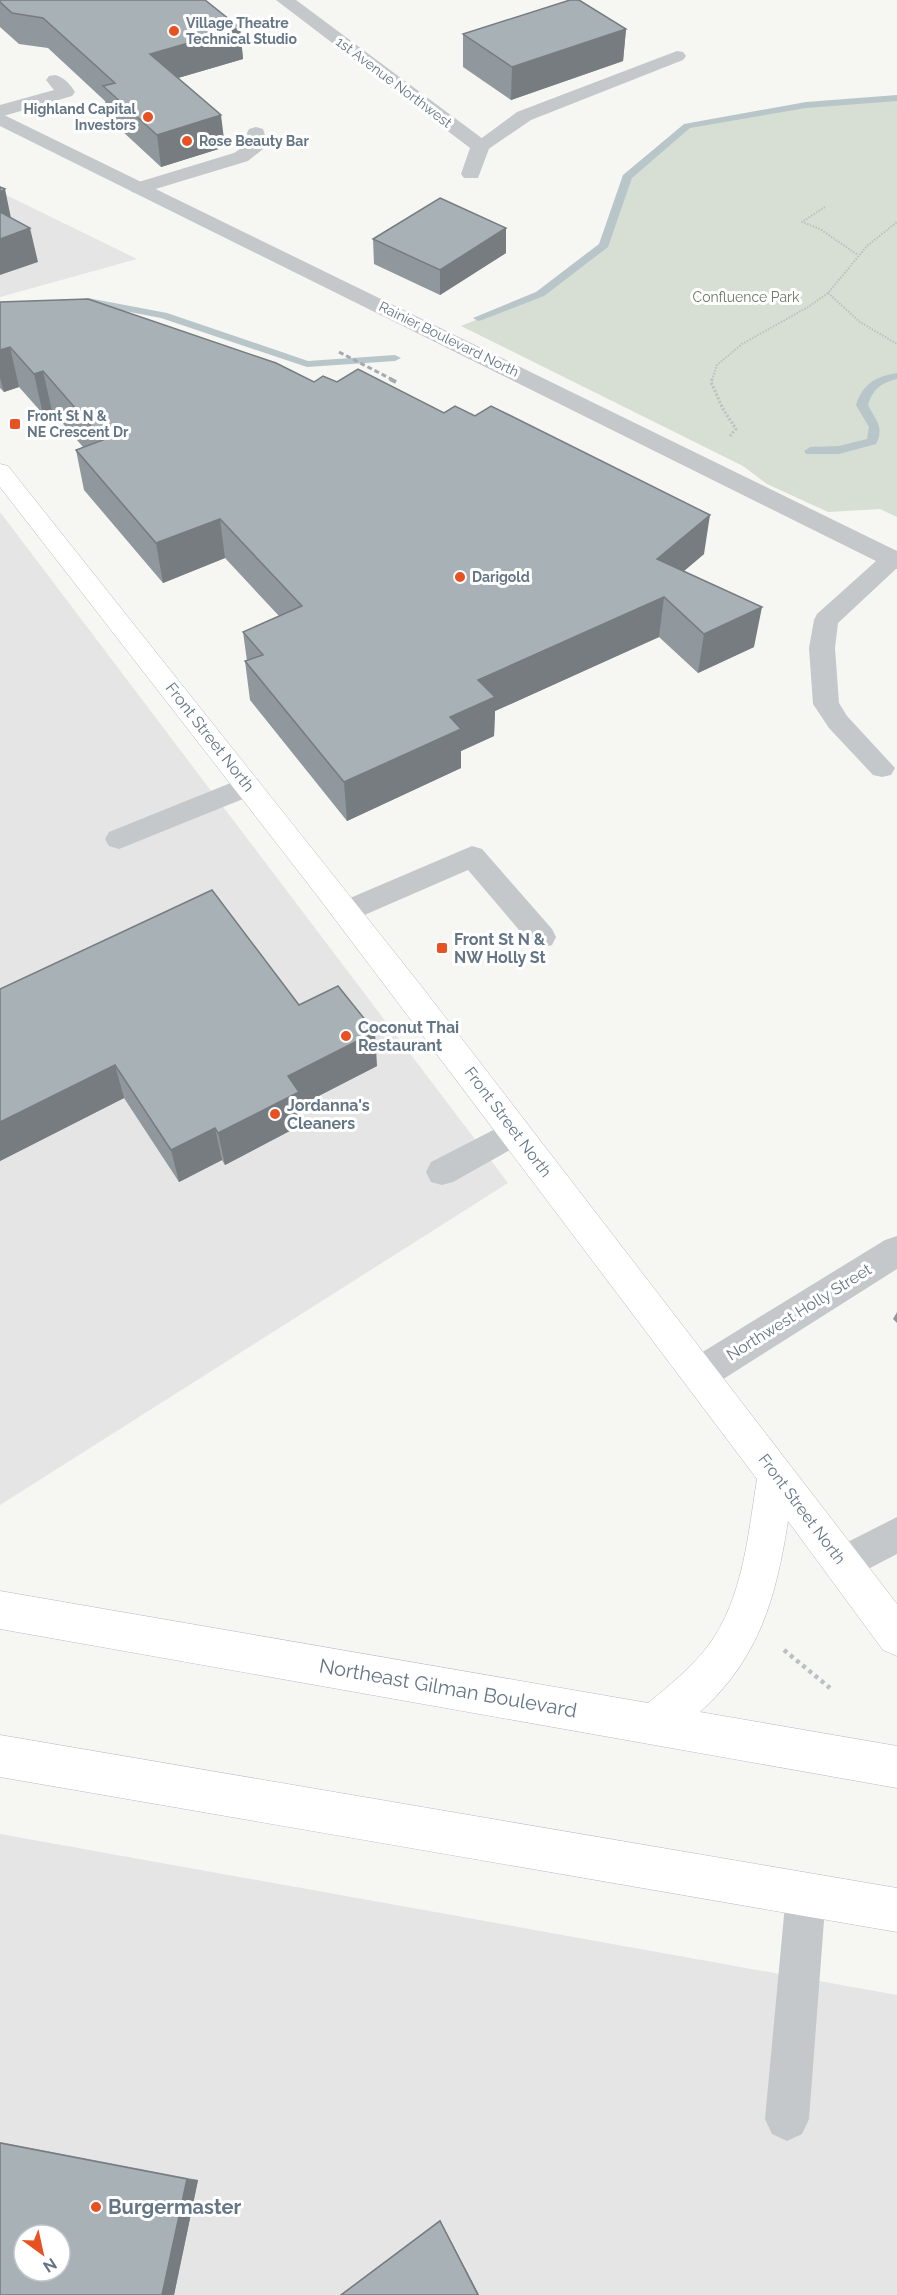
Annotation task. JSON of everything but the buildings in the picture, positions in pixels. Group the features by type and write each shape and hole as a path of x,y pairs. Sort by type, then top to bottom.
{"main road":[{"name":"Front Street North","path":"1,474 346,912 701,1373 897,1636"},
{"path":"654,1724 699,1686 728,1651 743,1621 764,1547 776,1474"},
{"name":"Northeast Gilman Boulevard","path":"0,1610 897,1767"},
{"path":"0,1756 897,1910"}],"street":[{"name":"1st Avenue Northwest","path":"285,0 480,146"},
{"name":"Rainier Boulevard North","path":"0,118 139,188 483,354 895,560"},
{"path":"471,174 480,146"},
{"name":"Northwest Holly Street","path":"701,1373 897,1251"}],"lane":[{"path":"480,146 524,116 677,56"},
{"path":"0,111 66,92 55,80"},
{"path":"139,188 241,157 259,145 256,133"},
{"path":"882,768 838,722 826,704 822,648 826,620 895,560"},
{"path":"119,839 248,786"},
{"path":"346,912 472,856 542,937"},
{"path":"442,1172 515,1132"},
{"path":"843,1564 897,1535"},
{"path":"787,2119 806,1894"}],"path":[{"path":"825,207 802,222 820,229 858,255"},
{"path":"702,464 736,429 723,409 711,382 717,365 742,344 808,307 828,293 858,255 897,222"},
{"path":"828,293 848,315 874,333 897,344"},
{"path":"776,1643 830,1688"}],"shaded area":[{"path":"0,192 137,259 0,297"},
{"path":"0,512 508,1183 0,1505"},
{"path":"0,1834 897,1995 897,2295 0,2295"}],"green space":[{"name":"Confluence Park","path":"897,98 897,517 880,509 828,512 767,484 743,466 461,326 540,294 604,245 627,177 687,126 806,105"}],"waterway":[{"path":"478,318 540,294 604,245 627,177 687,126 806,105 897,98"},
{"path":"80,302 88,301 163,315 307,364 395,358"},
{"path":"810,451 839,450 872,441 875,431 862,405 864,398 874,384 897,376"}],"railway":[{"path":"339,352 393,380"},
{"path":"390,379 396,382"}],"place":[{"name":"Village Theatre Technical Studio","path":"174,31"},
{"name":"Highland Capital Investors","path":"148,117"},
{"name":"Rose Beauty Bar","path":"187,141"},
{"name":"Front St N & NE Crescent Dr","path":"15,424"},
{"name":"Darigold","path":"460,577"},
{"name":"Front St N & NW Holly St","path":"442,948"},
{"name":"Coconut Thai Restaurant","path":"346,1036"},
{"name":"Jordanna's Cleaners","path":"275,1114"},
{"name":"Burgermaster","path":"96,2207"}]}
